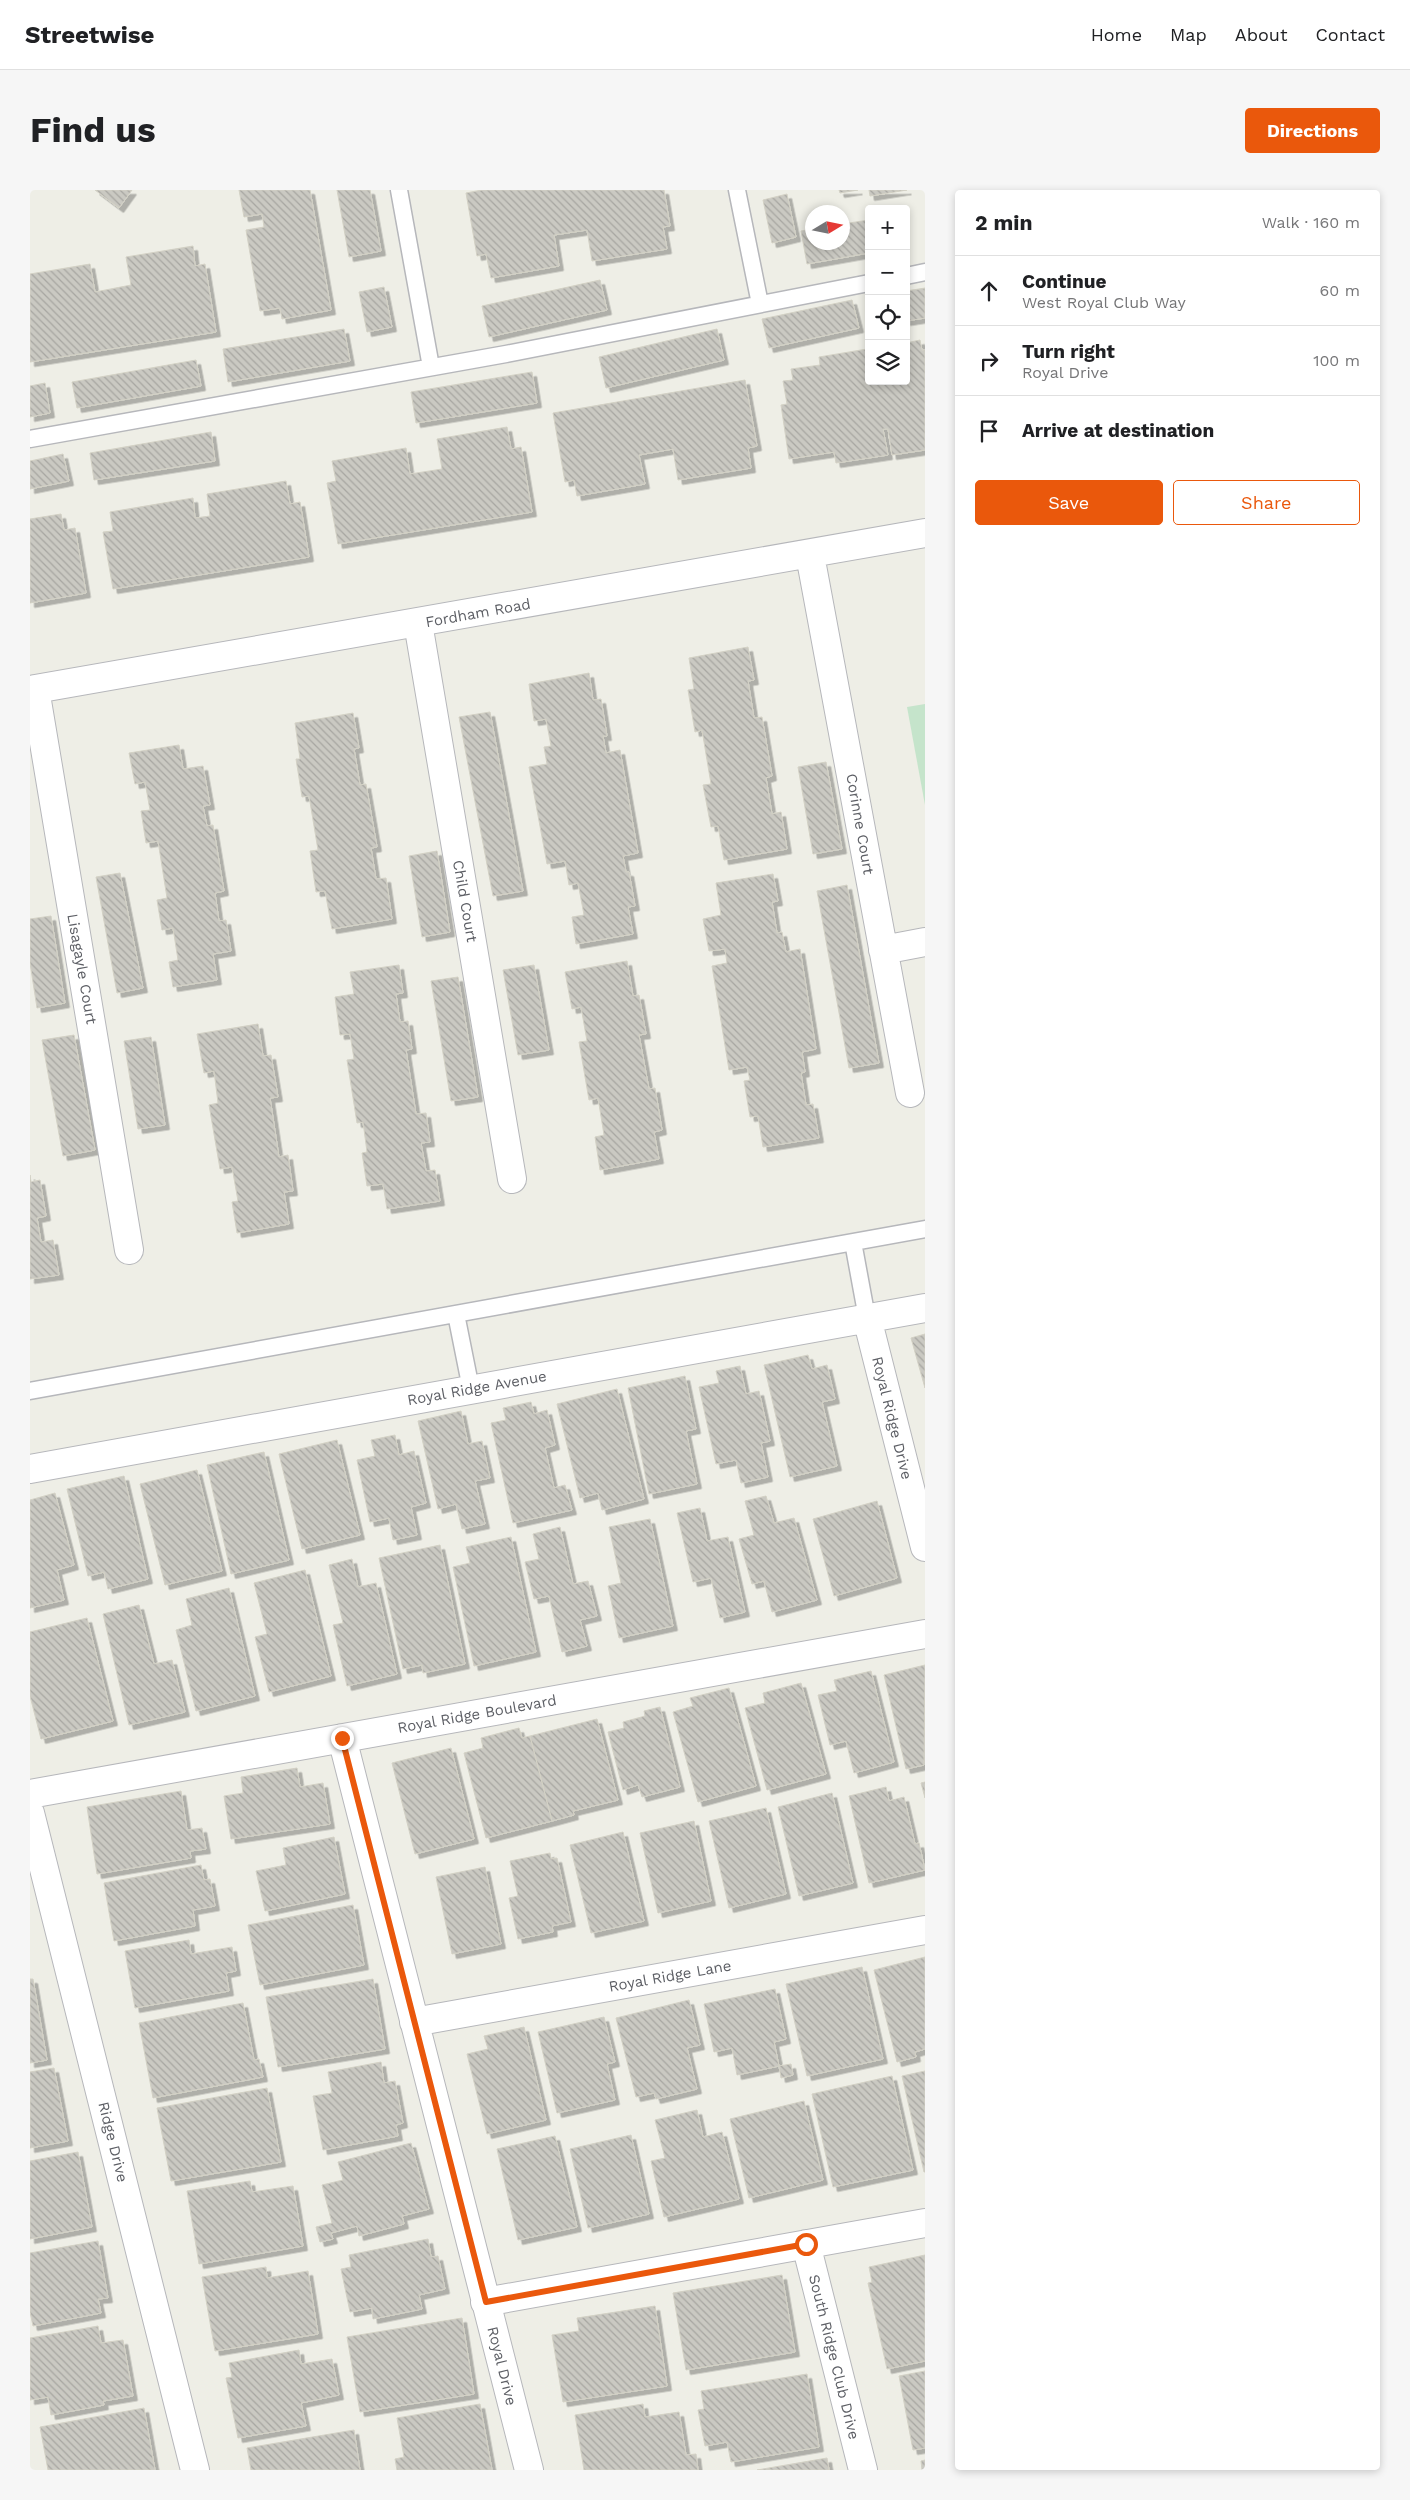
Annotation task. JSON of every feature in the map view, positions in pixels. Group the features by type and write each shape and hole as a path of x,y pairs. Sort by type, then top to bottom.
{"street":[{"name":"Fordham Road","path":"32,690 925,534"},
{"name":"Corinne Court","path":"810,555 910,1093"},
{"name":"Child Court","path":"418,623 512,1178"},
{"name":"Lisagayle Court","path":"32,690 129,1250"},
{"path":"883,950 925,942"},
{"name":"Royal Ridge Avenue","path":"30,1469 925,1308"},
{"name":"Royal Ridge Drive","path":"867,1318 925,1547"},
{"name":"Royal Ridge Boulevard","path":"30,1794 925,1634"},
{"name":"Royal Drive","path":"342,1738 528,2470"},
{"name":"Ridge Drive","path":"30,1813 195,2470"},
{"name":"Royal Ridge Lane","path":"414,2022 925,1930"},
{"path":"486,2302 925,2223"},
{"name":"South Ridge Club Drive","path":"806,2244 863,2470"}],"lane":[{"path":"399,190 431,367"},
{"path":"737,190 760,304"},
{"path":"910,275 925,272"},
{"path":"30,439 431,367 865,284"},
{"path":"30,1391 925,1229"},
{"path":"853,1242 867,1318"},
{"path":"456,1314 471,1389"}],"green space":[{"path":"925,704 925,805 907,707"}],"building":[{"path":"95,190 132,190 119,208"},
{"path":"239,190 310,190 331,310 282,319 280,308 260,311 246,230 264,227 262,214 244,217"},
{"path":"337,190 370,190 381,251 349,257"},
{"path":"482,190 664,190 670,226 663,227 667,249 592,261 587,230 554,235 559,266 491,278 486,254 477,256 466,193"},
{"path":"839,190 858,190 840,193"},
{"path":"869,190 907,190 870,196"},
{"path":"787,194 796,237 772,243 763,200"},
{"path":"865,221 865,254 807,264 801,231 805,230 805,250 850,250 850,223"},
{"path":"193,246 195,266 205,264 216,332 30,362 30,274 90,264 95,292 131,285 126,257"},
{"path":"600,280 607,310 489,337 482,306"},
{"path":"384,287 392,327 367,332 359,292"},
{"path":"925,288 925,318 910,320 910,290"},
{"path":"852,300 859,328 769,348 762,319"},
{"path":"344,329 350,361 228,382 223,349"},
{"path":"717,329 724,360 606,388 599,357"},
{"path":"920,340 922,350 925,350 925,450 892,455 888,429 883,429 888,455 836,463 834,452 789,459 781,405 787,404 783,381 793,380 791,369 820,365 819,357 865,349 865,385 910,385 910,342"},
{"path":"196,360 201,386 77,408 72,382"},
{"path":"532,372 537,403 416,423 411,392"},
{"path":"745,380 757,446 748,448 751,468 678,480 673,449 639,455 645,484 577,496 574,480 565,482 553,413"},
{"path":"45,383 50,413 30,417 30,386"},
{"path":"507,427 511,449 521,447 532,512 338,544 327,483 336,481 332,461 406,448 410,474 442,469 437,439"},
{"path":"211,432 215,461 94,480 90,453"},
{"path":"63,454 69,481 30,489 30,461"},
{"path":"286,481 290,504 300,502 309,557 113,589 103,532 113,531 110,512 193,498 195,518 210,516 207,494"},
{"path":"61,514 64,530 75,528 86,593 30,603 30,519"},
{"path":"748,647 754,680 748,681 754,718 762,717 772,776 766,778 772,814 781,812 787,849 724,860 718,826 711,827 703,785 711,784 702,730 695,732 688,690 694,689 689,658"},
{"path":"589,673 593,700 601,699 607,736 603,736 606,753 620,750 638,853 623,856 626,872 629,872 635,906 628,907 633,934 576,944 572,917 584,915 578,883 569,885 565,861 547,864 529,767 547,764 544,747 551,746 546,719 534,721 529,684"},
{"path":"490,712 523,891 493,896 459,717"},
{"path":"353,713 359,748 354,749 360,785 366,784 377,847 371,848 376,879 386,878 392,919 332,929 325,891 316,892 310,851 318,850 309,796 302,797 296,759 300,759 295,723"},
{"path":"179,745 183,769 203,766 210,805 203,806 207,826 213,825 224,891 215,893 219,921 226,920 231,951 213,954 217,980 173,987 169,962 178,960 173,928 162,930 157,900 167,898 158,841 146,843 141,811 150,810 145,782 135,784 129,753"},
{"path":"826,762 842,849 813,854 798,767"},
{"path":"437,851 450,932 422,937 409,856"},
{"path":"120,873 143,988 117,993 96,877"},
{"path":"773,874 778,901 772,902 777,933 782,932 786,952 800,949 816,1049 802,1052 805,1072 801,1073 806,1105 813,1104 819,1138 763,1147 758,1116 750,1117 744,1081 750,1080 747,1067 729,1070 712,966 727,963 725,949 709,951 703,919 721,915 716,883"},
{"path":"847,885 879,1063 849,1068 817,891"},
{"path":"51,916 65,1003 37,1008 30,963 30,919"},
{"path":"627,961 633,996 639,995 646,1034 639,1035 649,1089 655,1088 662,1130 654,1132 659,1159 600,1170 595,1137 604,1135 598,1098 589,1100 579,1042 587,1041 581,1007 572,1009 565,972"},
{"path":"399,965 403,993 396,994 400,1022 408,1021 412,1049 406,1050 416,1114 426,1113 430,1142 421,1143 426,1171 435,1170 440,1201 387,1209 383,1184 367,1186 362,1153 367,1152 363,1122 357,1123 347,1060 354,1059 350,1034 340,1035 335,997 354,994 350,972"},
{"path":"534,965 549,1050 518,1055 503,970"},
{"path":"458,977 478,1097 451,1101 431,981"},
{"path":"258,1024 263,1056 271,1055 278,1097 270,1098 279,1157 288,1155 293,1191 284,1192 289,1224 237,1233 232,1202 238,1201 232,1167 220,1169 209,1105 218,1103 214,1071 204,1073 197,1034"},
{"path":"74,1035 95,1150 63,1156 42,1040"},
{"path":"151,1037 165,1125 138,1129 124,1041"},
{"path":"30,1175 31,1182 40,1180 46,1216 37,1218 41,1242 53,1240 59,1275 30,1279"},
{"path":"925,1334 925,1388 911,1338"},
{"path":"808,1355 812,1369 827,1365 835,1399 822,1402 837,1466 790,1477 764,1365"},
{"path":"740,1366 746,1394 759,1391 770,1441 761,1443 768,1477 741,1483 736,1460 716,1464 699,1387 719,1383 716,1371"},
{"path":"685,1376 696,1429 686,1431 697,1484 649,1494 628,1388"},
{"path":"617,1389 644,1499 602,1510 598,1493 580,1498 557,1404"},
{"path":"531,1402 534,1414 547,1410 555,1445 545,1448 554,1488 565,1485 572,1510 513,1523 491,1423 506,1420 503,1408"},
{"path":"461,1411 468,1444 482,1441 490,1478 475,1481 485,1524 462,1529 456,1504 438,1509 418,1421"},
{"path":"395,1435 399,1455 414,1451 426,1503 411,1507 417,1535 393,1540 389,1518 370,1522 357,1460 375,1456 371,1440"},
{"path":"337,1440 360,1535 302,1549 279,1454"},
{"path":"264,1452 289,1560 231,1574 207,1465"},
{"path":"197,1470 222,1571 165,1585 140,1484"},
{"path":"124,1476 148,1579 108,1589 104,1572 88,1576 67,1489"},
{"path":"55,1493 74,1565 57,1570 64,1600 30,1608 30,1500"},
{"path":"766,1496 774,1523 794,1518 817,1600 772,1612 764,1581 752,1584 739,1539 754,1535 745,1501"},
{"path":"877,1501 897,1578 834,1596 813,1519"},
{"path":"700,1508 707,1541 728,1537 745,1612 720,1618 711,1578 693,1582 677,1513"},
{"path":"650,1519 673,1626 619,1638 608,1586 621,1583 609,1527"},
{"path":"560,1527 573,1584 588,1581 597,1616 580,1620 587,1646 562,1652 549,1596 534,1599 525,1562 539,1559 533,1534"},
{"path":"511,1537 536,1652 474,1666 453,1567 470,1563 466,1547"},
{"path":"440,1545 465,1664 423,1673 422,1665 403,1669 379,1558"},
{"path":"352,1559 358,1587 376,1583 397,1674 347,1686 333,1625 343,1623 329,1565"},
{"path":"305,1570 331,1676 269,1692 255,1637 267,1634 254,1583"},
{"path":"229,1588 255,1696 196,1711 176,1630 192,1625 186,1599"},
{"path":"139,1605 154,1664 172,1660 185,1712 129,1725 103,1614"},
{"path":"87,1618 113,1721 41,1739 30,1696 30,1632"},
{"path":"925,1665 924,1765 906,1769 884,1675"},
{"path":"871,1671 894,1762 854,1773 846,1741 830,1745 818,1695 837,1691 834,1680"},
{"path":"801,1683 826,1774 767,1790 745,1708 765,1703 763,1693"},
{"path":"729,1688 756,1786 698,1802 673,1712 693,1706 690,1698"},
{"path":"660,1707 680,1787 642,1797 638,1785 623,1790 608,1732 624,1728 623,1722 645,1716 644,1711"},
{"path":"597,1719 618,1800 573,1811 574,1815 552,1821 530,1736"},
{"path":"519,1728 522,1738 530,1736 552,1821 486,1838 464,1753 483,1748 481,1738"},
{"path":"451,1748 474,1839 415,1854 392,1763"},
{"path":"297,1768 300,1787 323,1783 330,1824 231,1839 224,1796 243,1793 241,1777"},
{"path":"925,1782 925,1798 921,1783"},
{"path":"886,1787 889,1801 904,1797 915,1844 919,1843 925,1870 869,1883 849,1796"},
{"path":"181,1791 187,1830 202,1828 206,1849 190,1851 191,1858 97,1874 87,1807"},
{"path":"832,1793 853,1883 799,1896 778,1807"},
{"path":"766,1808 786,1894 729,1908 709,1821"},
{"path":"694,1821 711,1901 658,1913 640,1833"},
{"path":"623,1832 644,1921 591,1933 570,1845"},
{"path":"334,1837 345,1894 265,1911 256,1871 286,1865 283,1848"},
{"path":"550,1853 551,1859 557,1858 571,1922 552,1926 553,1932 518,1939 509,1898 518,1896 510,1861"},
{"path":"201,1865 204,1880 210,1879 215,1906 193,1910 195,1926 114,1941 104,1883"},
{"path":"485,1867 501,1944 452,1954 436,1877"},
{"path":"353,1905 364,1965 260,1985 248,1925"},
{"path":"189,1940 191,1954 232,1947 236,1971 226,1973 229,1991 135,2008 125,1951"},
{"path":"925,1957 925,2049 915,2052 916,2057 897,2062 874,1970"},
{"path":"862,1967 883,2059 807,2076 786,1984"},
{"path":"30,1979 33,1979 47,2060 30,2063"},
{"path":"373,1979 385,2049 278,2067 266,1997"},
{"path":"775,1989 786,2039 774,2042 779,2066 737,2075 732,2048 714,2052 704,2004"},
{"path":"689,2000 700,2045 687,2048 697,2089 656,2099 654,2093 636,2097 616,2018"},
{"path":"243,2003 254,2060 259,2059 263,2077 153,2098 139,2023"},
{"path":"604,2017 615,2062 607,2064 615,2100 557,2113 538,2032"},
{"path":"524,2027 546,2120 487,2134 467,2054 488,2049 484,2036"},
{"path":"381,2062 384,2083 395,2081 403,2123 396,2125 398,2136 323,2150 313,2096 332,2093 328,2072"},
{"path":"791,2064 793,2075 781,2078 779,2066"},
{"path":"54,2068 68,2141 30,2148 30,2072"},
{"path":"925,2071 925,2172 924,2172 902,2076"},
{"path":"892,2076 913,2170 833,2187 812,2094"},
{"path":"267,2088 281,2162 171,2181 157,2108"},
{"path":"804,2101 823,2180 749,2198 730,2119"},
{"path":"697,2110 703,2137 722,2132 739,2199 664,2217 651,2161 665,2158 655,2120"},
{"path":"631,2135 649,2214 588,2228 570,2149"},
{"path":"555,2136 577,2227 518,2240 497,2149"},
{"path":"411,2143 429,2209 402,2216 404,2224 359,2236 357,2226 331,2233 333,2239 320,2242 316,2227 332,2223 322,2185 343,2180 338,2162"},
{"path":"78,2152 92,2227 30,2239 30,2161"},
{"path":"250,2181 252,2192 293,2186 303,2246 199,2264 187,2191"},
{"path":"428,2239 431,2257 438,2256 445,2289 419,2295 422,2309 373,2319 372,2308 350,2312 341,2269 351,2267 349,2255"},
{"path":"98,2241 108,2298 98,2299 101,2313 33,2326 30,2312 30,2253"},
{"path":"925,2255 925,2361 887,2369 868,2283 872,2282 869,2267"},
{"path":"266,2267 267,2278 308,2271 318,2334 215,2351 202,2277"},
{"path":"782,2275 795,2352 686,2370 673,2293"},
{"path":"655,2306 667,2386 563,2402 552,2335 579,2331 577,2318"},
{"path":"462,2318 474,2394 360,2412 347,2337"},
{"path":"98,2326 101,2343 123,2340 133,2396 103,2401 104,2405 51,2415 48,2397 30,2400 30,2338"},
{"path":"299,2350 301,2364 332,2359 339,2395 301,2403 306,2426 238,2438 226,2378 232,2377 229,2363"},
{"path":"925,2371 925,2448 913,2450 899,2376"},
{"path":"807,2374 819,2447 731,2462 727,2442 705,2446 698,2410 704,2409 701,2391"},
{"path":"480,2404 492,2470 397,2470 395,2459 404,2457 397,2418"},
{"path":"643,2404 645,2417 679,2412 686,2455 696,2454 698,2470 584,2470 575,2415"},
{"path":"144,2408 155,2470 48,2470 40,2427"},
{"path":"354,2430 360,2470 251,2470 247,2448"},
{"path":"827,2458 829,2470 757,2470"},
{"path":"925,2460 925,2470 922,2470 921,2461"}],"route":[{"path":"342,1738 486,2302 806,2244"}]}
